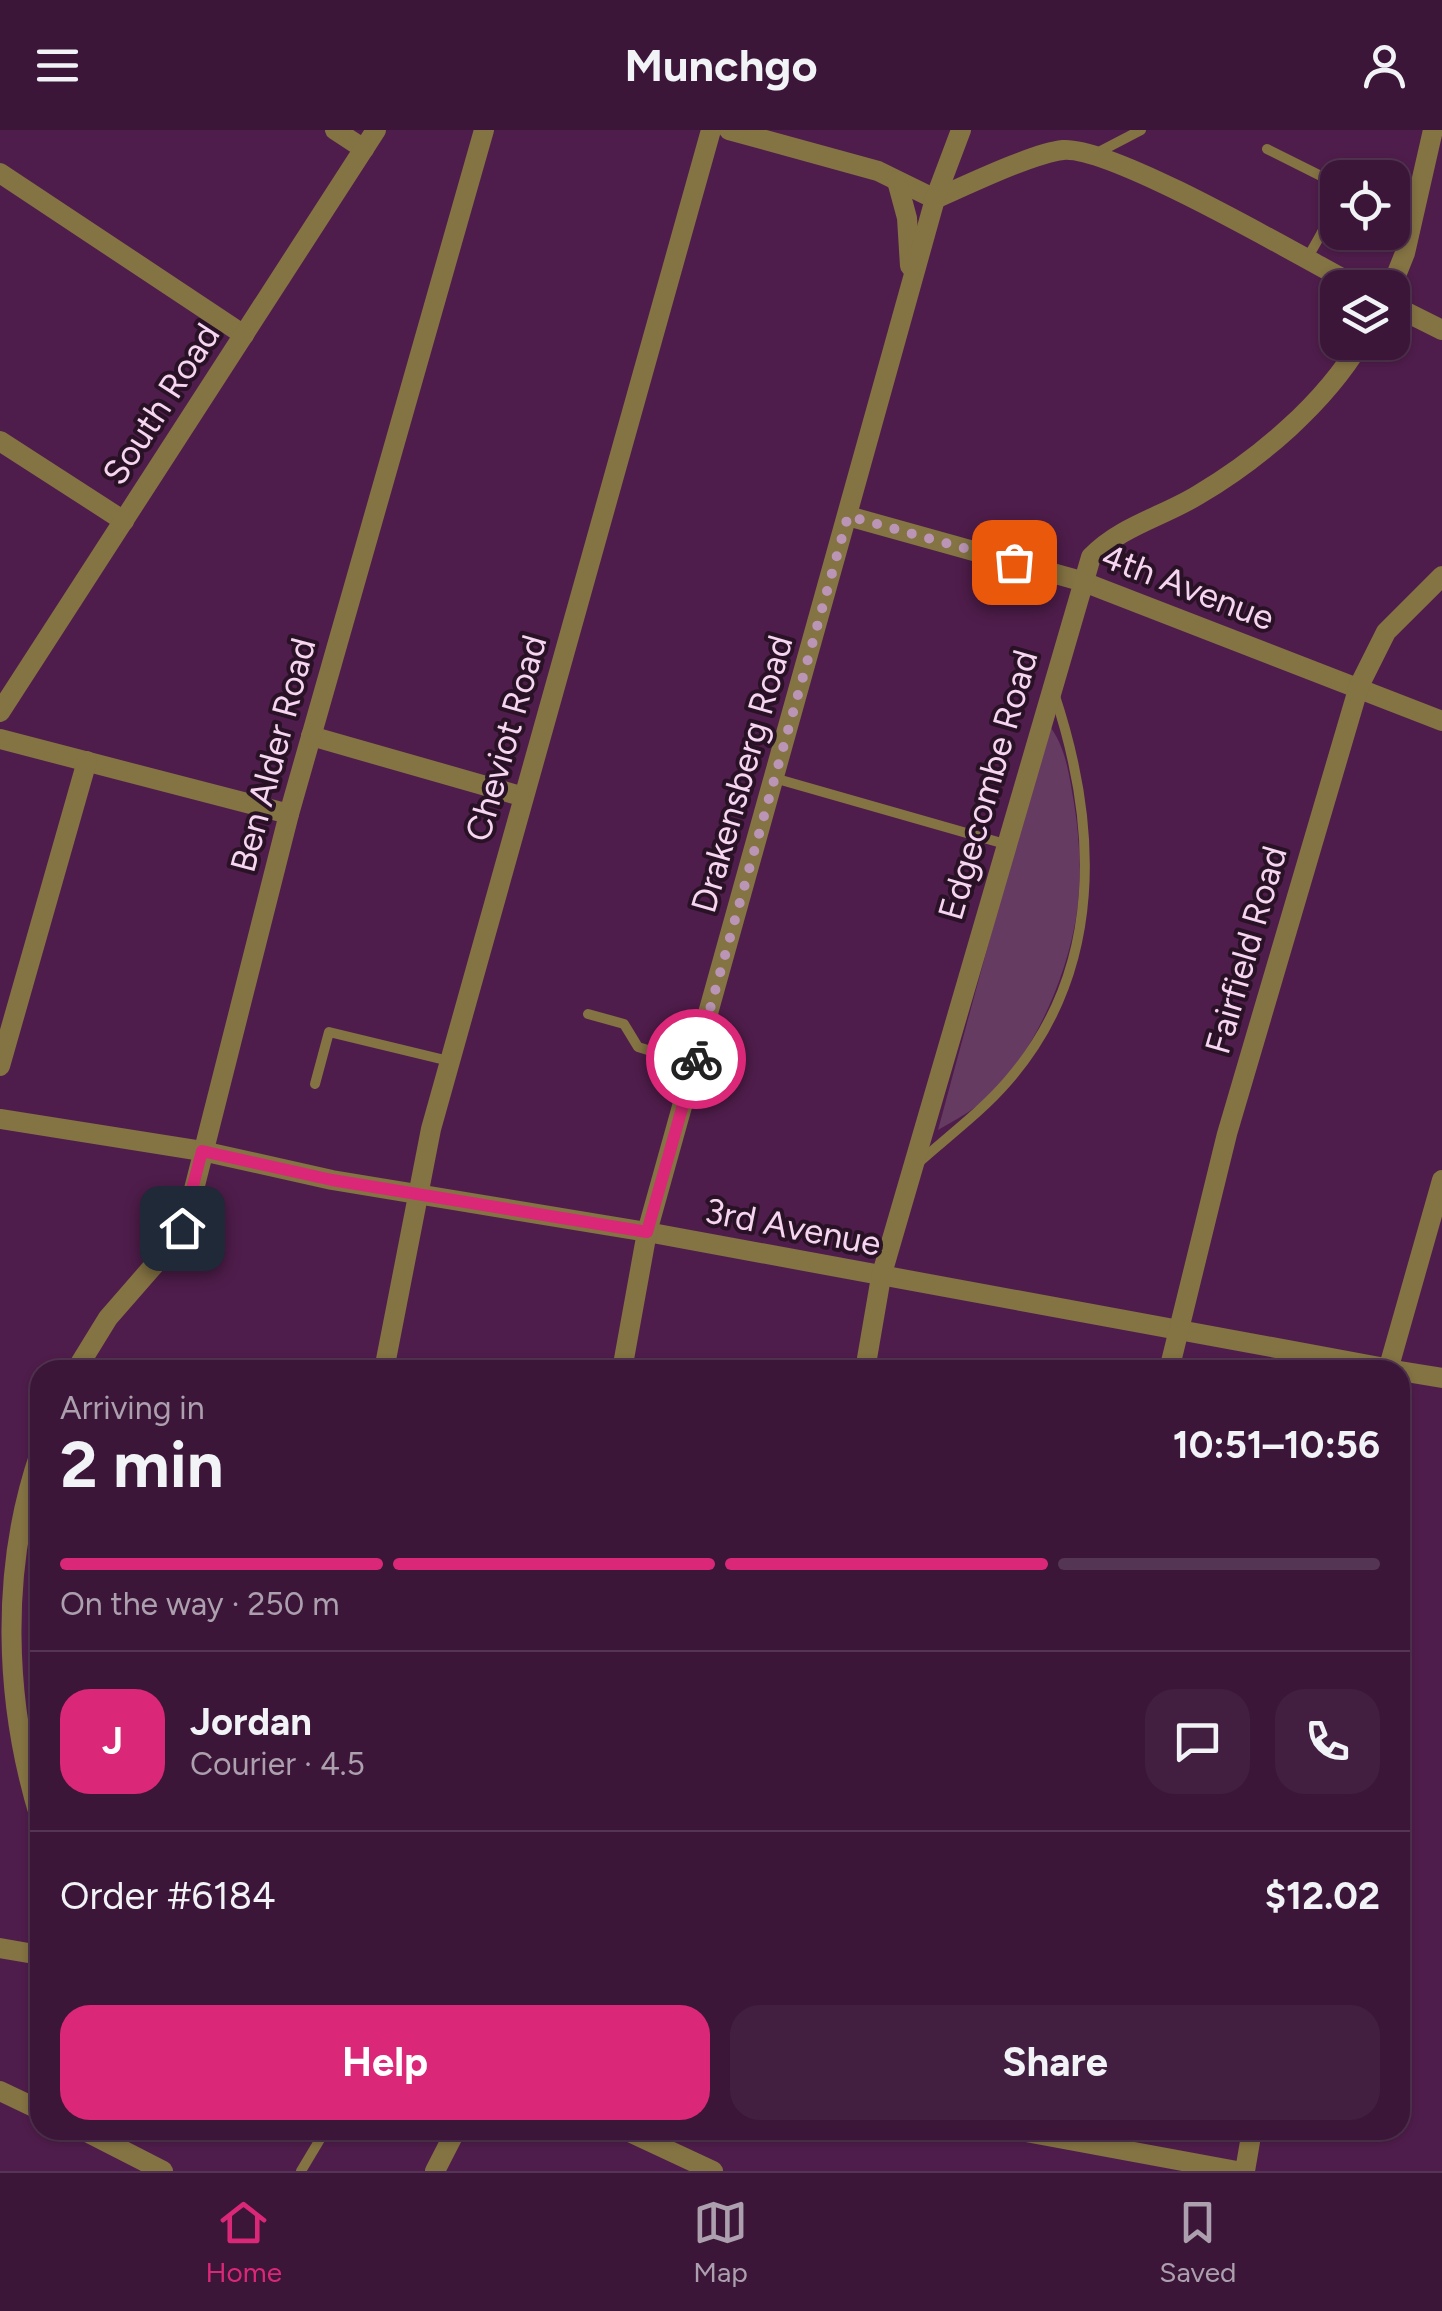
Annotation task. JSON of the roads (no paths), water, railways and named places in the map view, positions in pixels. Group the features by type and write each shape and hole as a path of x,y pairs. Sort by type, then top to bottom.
{"street":[{"path":"335,130 364,148"},
{"name":"South Road","path":"2,705 376,130"},
{"name":"Ben Alder Road","path":"82,1360 108,1318 182,1228 289,814 484,130"},
{"name":"Cheviot Road","path":"386,1360 416,1192 450,1061 521,796 711,130"},
{"path":"729,130 888,176 935,199 1058,151 1094,154 1326,270"},
{"name":"Drakensberg Road","path":"624,1360 647,1232 935,199 961,130"},
{"path":"1397,270 1410,235 1433,130"},
{"path":"0,173 244,335"},
{"path":"888,176 943,175 961,188"},
{"path":"888,176 907,218 910,288"},
{"path":"1410,314 1442,330"},
{"name":"Edgecombe Road","path":"867,1360 881,1277 1091,557 1104,544 1196,496 1242,466 1330,384 1348,360"},
{"path":"0,441 124,521"},
{"name":"4th Avenue","path":"848,516 1081,581 1442,721"},
{"name":"Fairfield Road","path":"1172,1360 1232,1115 1358,686 1386,632 1442,576"},
{"path":"311,736 521,796"},
{"path":"0,739 289,814"},
{"path":"0,1066 87,761"},
{"name":"3rd Avenue","path":"0,1119 202,1151 1339,1360"},
{"path":"1396,1360 1442,1180"},
{"name":"3rd Avenue","path":"1410,1373 1442,1378"},
{"path":"30,1488 19,1526 9,1606 11,1691 30,1774"},
{"path":"0,1948 30,1953"},
{"path":"0,2091 30,2105"},
{"path":"103,2140 163,2171"},
{"path":"435,2171 451,2140"},
{"path":"646,2140 713,2171"},
{"path":"1068,2140 1199,2168 1237,2171"},
{"path":"1245,2171 1250,2140"}],"lane":[{"path":"1094,154 1142,130"},
{"path":"1267,149 1331,180 1335,190 1327,220 1307,260"},
{"path":"913,1168 1009,1080 1060,997 1078,942 1086,891 1086,814 1051,684"},
{"path":"774,778 1005,844"},
{"path":"588,1014 624,1024 638,1047 694,1064"},
{"path":"314,1084 329,1032 450,1061"},
{"path":"301,2171 320,2140"}]}
